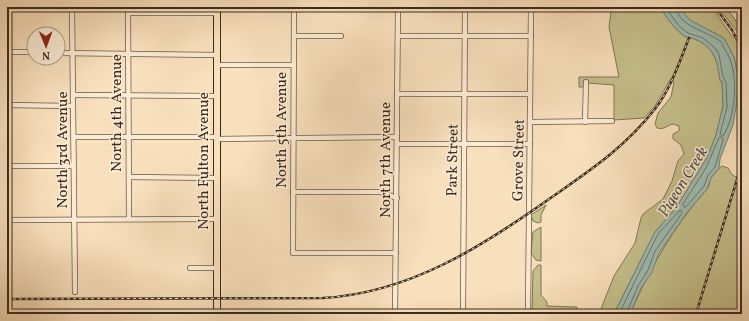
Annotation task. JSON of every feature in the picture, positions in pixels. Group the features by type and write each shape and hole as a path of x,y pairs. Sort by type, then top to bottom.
{"main road":[{"name":"North Fulton Avenue","path":"217,10 217,314"}],"street":[{"name":"North 3rd Avenue","path":"72,7 75,292"},
{"name":"North 4th Avenue","path":"128,7 129,219"},
{"name":"North 5th Avenue","path":"294,7 293,253 396,253"},
{"name":"North 7th Avenue","path":"395,314 398,7"},
{"name":"Park Street","path":"463,314 465,7"},
{"name":"Grove Street","path":"528,314 531,7"},
{"path":"128,13 217,10"},
{"path":"294,36 341,36"},
{"path":"398,36 531,36"},
{"path":"7,52 26,52"},
{"path":"66,53 217,55"},
{"path":"217,66 293,65"},
{"path":"585,122 586,82"},
{"path":"398,94 530,94"},
{"path":"74,95 216,96"},
{"path":"7,105 73,106"},
{"path":"530,122 612,121"},
{"path":"74,137 397,137"},
{"path":"397,144 530,144"},
{"path":"7,166 73,166"},
{"path":"129,177 216,178"},
{"path":"293,192 380,192 397,198"},
{"path":"7,220 217,219"},
{"path":"190,268 217,268"}],"shaded area":[{"path":"609,7 660,7 671,23 684,36 695,39 709,48 717,63 720,80 722,81 723,106 716,135 707,158 676,208 655,232 614,314 599,314 614,276 635,243 643,214 663,199 672,181 678,161 684,154 681,145 673,139 673,134 679,131 679,126 673,124 664,128 657,128 655,124 658,113 671,97 674,82 671,78 655,106 644,118 614,120 614,85 588,83 584,87 579,87 579,77 619,77 609,27 611,12"},
{"path":"679,7 712,7 731,35 737,39 739,34 718,7 724,7 732,15 742,31 742,95 738,90 738,77 734,57 724,38 690,21"},
{"path":"722,166 728,168 735,176 739,177 742,174 742,314 630,314 654,264 673,233 707,189 710,179"},
{"path":"546,205 541,215 541,222 538,223 533,221 531,215"},
{"path":"541,227 541,261 536,260 531,253 533,232"},
{"path":"538,265 541,265 541,295 547,302 547,306 577,307 577,314 532,314 533,271"}],"water":[{"path":"660,7 679,7 690,20 724,38 734,57 738,77 737,101 733,125 720,159 719,168 711,178 707,189 688,211 659,253 652,272 641,288 630,314 614,314 655,232 676,208 707,158 716,135 723,106 722,81 720,81 717,63 709,48 696,39 684,36 671,23"}],"railway":[{"path":"715,7 732,30 742,49"},
{"path":"7,299 323,298 355,294 386,287 415,277 444,264 499,233 581,177 619,147 643,123 661,101 666,93 689,38"},
{"path":"696,314 742,163"}],"water label":[{"name":"Pigeon Creek","path":"682,181"}]}
